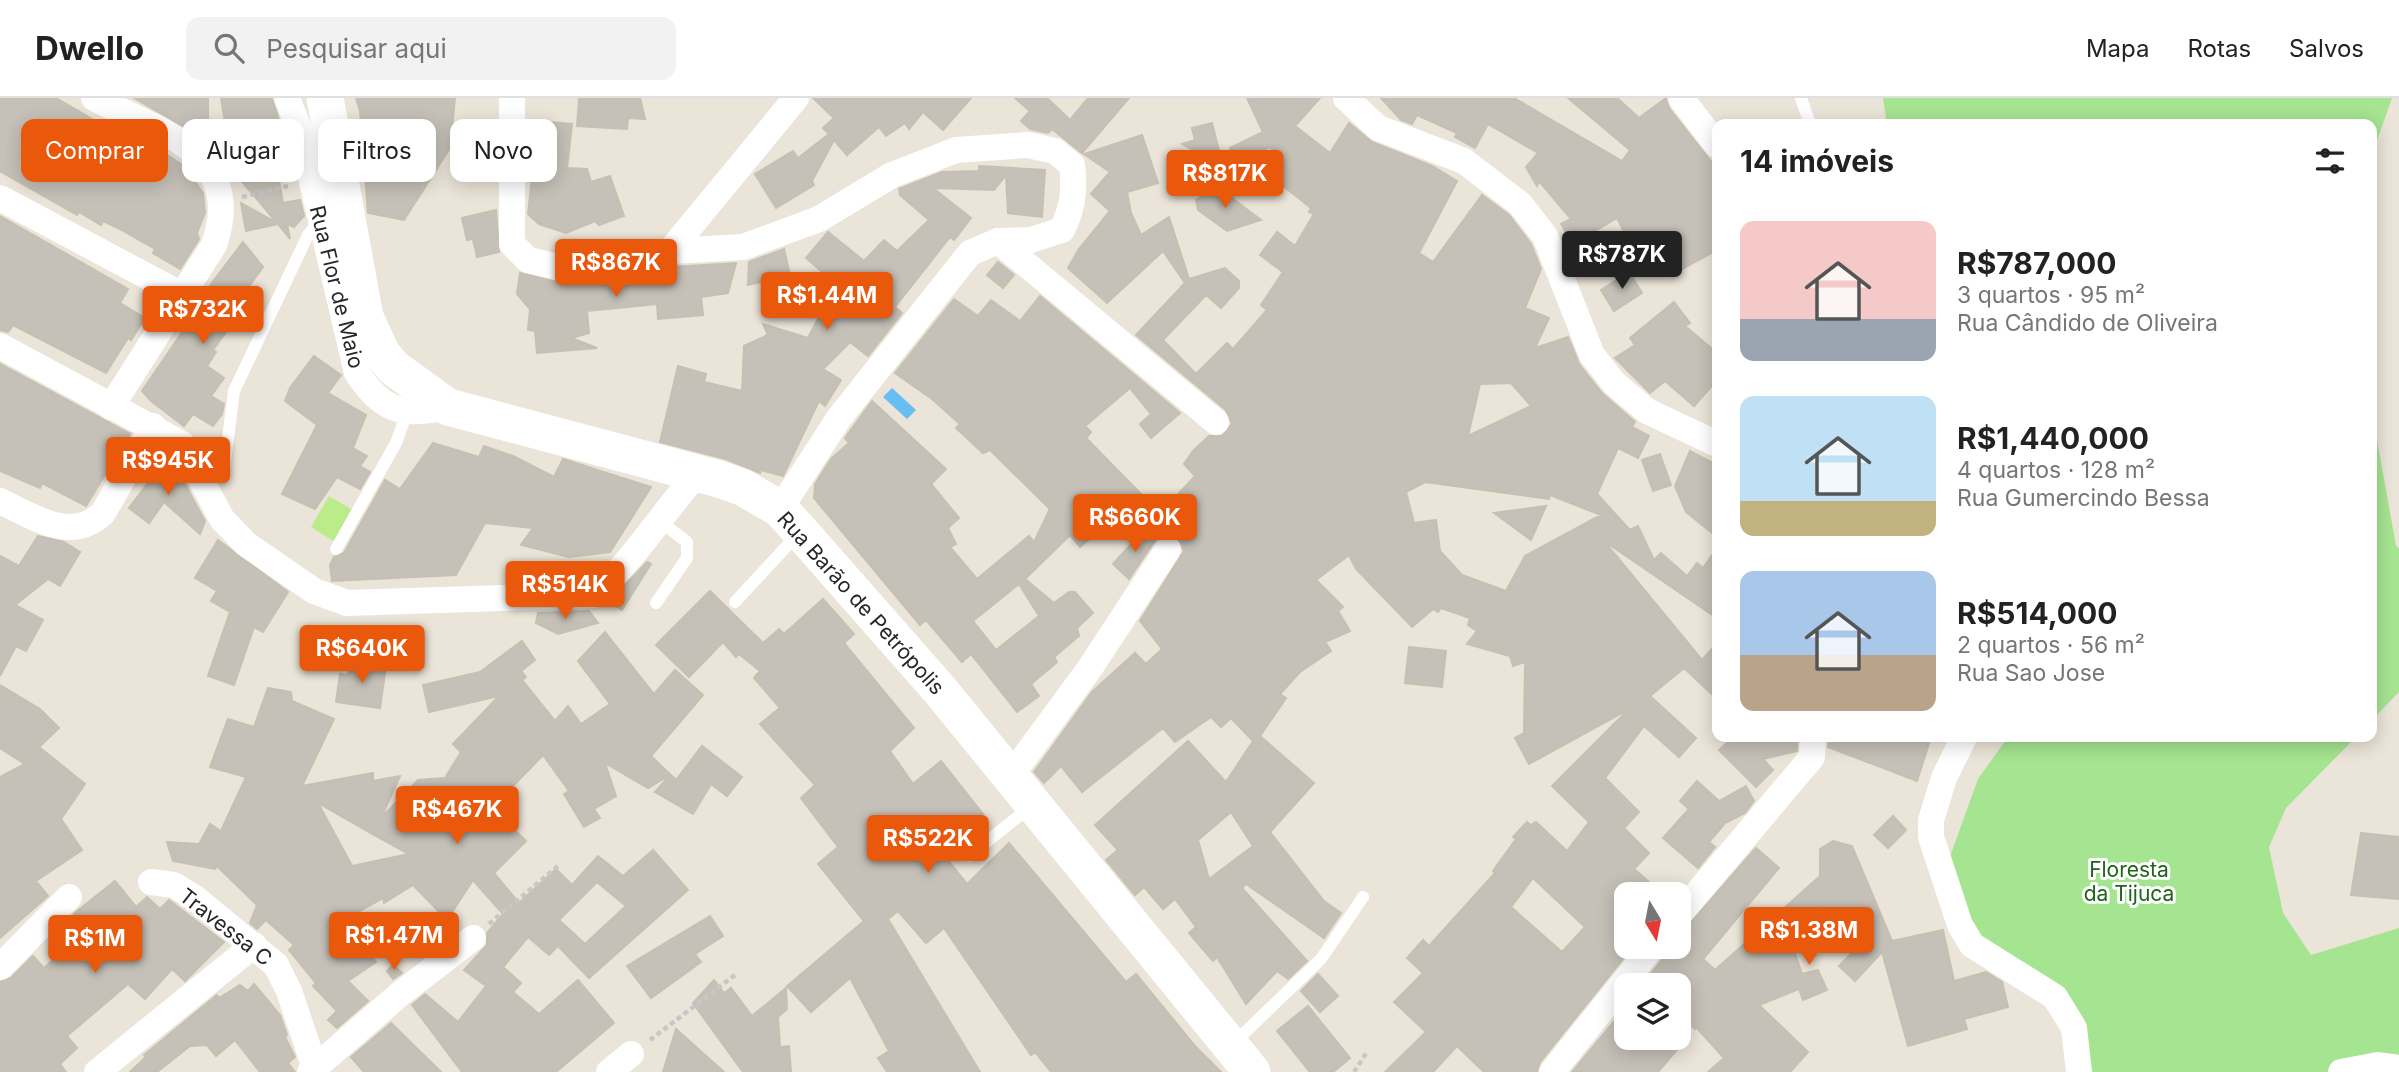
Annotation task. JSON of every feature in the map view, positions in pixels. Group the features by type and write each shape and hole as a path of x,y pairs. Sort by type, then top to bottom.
{"street":[{"path":"94,98 194,151 213,171 223,201 222,220 214,245 111,407"},
{"name":"Rua Flor de Maio","path":"286,98 300,131 319,221 357,373 382,403 407,412"},
{"name":"Rua Barão de Petrópolis","path":"325,98 365,317 372,336 394,368 448,407 661,465 686,486 741,487 790,520 939,689 1242,1059"},
{"path":"512,98 512,244 528,260 558,267 670,251 743,247 819,219 892,175 956,150 1028,145 1055,151 1072,165 1075,191 1071,210 1062,230 1031,240 998,241 970,253 839,418 790,520"},
{"path":"670,251 796,98"},
{"path":"1346,98 1378,128 1464,161 1520,204 1545,236 1592,355 1614,383 1647,411 1712,442"},
{"path":"1681,98 1712,138"},
{"path":"0,198 182,295"},
{"path":"998,241 1216,422"},
{"path":"0,346 183,444 222,519 246,544 314,591 347,603 593,595 661,522 686,486"},
{"path":"407,412 448,407"},
{"path":"0,501 58,528 76,528 93,523 103,513 153,426"},
{"path":"1010,777 1090,668 1168,549"},
{"path":"1691,901 1812,757 1813,742"},
{"path":"1962,742 1944,778 1931,820 1931,837 1957,918 1972,945 2054,997 2074,1028 2079,1072"},
{"name":"Travessa C","path":"151,883 174,885 195,898 276,965 289,991 313,1070"},
{"path":"0,967 69,897"},
{"path":"313,1070 400,994 473,938"},
{"path":"97,1072 254,945"},
{"path":"1552,1072 1642,959"},
{"path":"609,1072 631,1054"},
{"path":"2341,1072 2378,1066 2399,1068"}],"lane":[{"path":"1801,98 1808,119"},
{"path":"223,470 234,391 308,235 319,221"},
{"path":"335,549 396,443 407,412"},
{"path":"735,601 790,520"},
{"path":"656,603 687,558 687,542 661,522"},
{"path":"969,856 1033,804"},
{"path":"1242,1059 1321,959 1363,897"}],"path":[{"path":"223,201 310,181"},
{"path":"473,938 558,866"},
{"path":"631,1054 735,975"},
{"path":"1354,1072 1367,1052"}],"green space":[{"path":"1883,98 2392,98 2377,140 2377,119 1886,119"},
{"path":"2377,440 2396,546 2399,548 2399,692 2377,715"},
{"path":"329,496 354,511 335,542 311,527"},
{"name":"Floresta da Tijuca","path":"2004,742 2351,742 2286,808 2269,847 2283,913 2311,955 2399,928 2399,1072 2071,1072 2072,1017 1973,945 1948,862 1978,779"}],"water":[{"path":"892,388 916,410 907,419 883,397"}],"building":[{"path":"0,98 56,98 92,119 21,119 21,182 168,182 168,156 182,165 182,182 195,182 203,193 205,213 197,233 199,239 180,269 153,253 155,249 118,228 103,221 101,225 79,212 77,215 0,171"},
{"path":"134,98 208,98 208,119 182,119 182,125"},
{"path":"221,98 272,98 278,119 224,119"},
{"path":"356,98 455,98 453,119 450,119 450,148 436,170 436,119 361,119"},
{"path":"579,98 640,98 645,119 628,118 627,129 577,126"},
{"path":"813,98 971,98 943,130 923,112 909,129 905,123 886,136 879,127 847,155 834,140 812,181 814,185 776,208 755,174 793,151 798,158 829,134 823,128 834,118"},
{"path":"1015,98 1047,98 1070,120 1088,98 1129,98 1082,153 1052,129 1048,133 1030,129 1021,121 1030,111"},
{"path":"1247,98 1320,98 1295,126 1330,153 1349,123 1372,142 1432,166 1457,181 1419,253 1433,262 1482,195 1509,215 1531,244 1541,269 1525,308 1549,318 1535,348 1568,337 1579,364 1602,393 1635,422 1632,427 1649,436 1638,458 1618,448 1597,494 1630,530 1638,526 1654,560 1661,553 1687,576 1697,563 1703,568 1712,555 1712,615 1604,541 1702,660 1712,649 1712,694 1684,668 1650,696 1696,738 1679,757 1644,726 1605,778 1639,812 1624,828 1649,853 1634,869 1649,882 1614,882 1614,959 1623,959 1540,1062 1537,1072 1484,1072 1457,1046 1433,1072 1385,1072 1426,1032 1394,1002 1423,973 1407,958 1423,940 1429,946 1495,873 1493,871 1516,839 1513,837 1527,822 1531,825 1536,822 1567,851 1589,822 1552,786 1629,709 1529,764 1515,738 1524,733 1525,662 1513,666 1510,656 1467,644 1477,631 1468,625 1470,618 1441,608 1438,612 1433,609 1412,627 1356,569 1349,555 1316,580 1343,607 1338,611 1350,631 1325,642 1331,651 1300,672 1280,694 1286,698 1260,736 1314,783 1270,832 1324,901 1341,913 1324,938 1246,884 1242,888 1307,961 1288,979 1277,971 1246,1004 1217,957 1213,961 1189,933 1196,927 1175,899 1163,909 1144,887 1135,895 1106,860 1118,850 1095,825 1188,741 1226,782 1253,741 1231,718 1221,727 1211,717 1175,742 1163,728 1082,792 1061,766 1044,783 1034,772 1092,692 1135,653 1146,664 1162,649 1140,621 1184,551 1177,537 1191,518 1171,502 1195,476 1184,464 1193,451 1209,436 1222,436 1232,424 1226,410 1136,335 1185,283 1163,251 1107,303 1068,268 1079,249 1110,211 1091,194 1110,172 1084,154 1142,135 1158,183 1127,192 1131,213 1141,235 1169,217 1189,279 1225,268 1239,281 1239,288 1221,308 1206,295 1163,340 1196,374 1227,343 1233,349 1267,310 1261,305 1283,272 1260,255 1277,232 1295,246 1314,214 1309,212 1311,208 1277,181 1264,188 1239,174 1274,154 1271,147 1234,159 1230,148 1263,132","holes":["1511,383 1531,406 1468,436 1480,384","1425,482 1549,499 1550,495 1601,515 1525,556 1506,591 1462,575 1440,551 1436,520 1414,523 1406,492","1231,812 1253,846 1209,879 1198,840","1533,878 1585,927 1562,952 1511,907"]},
{"path":"1381,98 1514,98 1622,161 1630,150 1568,98 1617,98 1639,118 1666,98 1669,108 1712,163 1712,253 1673,274 1653,238 1633,249 1617,218 1578,241 1571,241 1561,224 1571,219 1539,181 1537,186 1526,167 1538,153 1488,124 1475,148 1455,137 1457,133 1417,115 1412,124 1401,120"},
{"path":"557,123 572,124 567,168 587,169 591,182 610,176 624,216 599,225 595,221 566,233 539,224 528,214 531,182 557,182"},
{"path":"1212,123 1223,166 1182,144 1195,140 1192,128"},
{"path":"979,166 1045,170 1042,217 1008,213 1006,175 994,190 933,188 971,218 954,240 950,237 895,307 902,313 868,356 850,342 823,369 841,380 825,406 819,401 783,476 761,470 760,473 726,459 660,442 678,366 706,374 704,382 742,391 744,346 768,335 763,324 808,338 836,284 806,258 828,232 864,261 884,240 897,251 929,220 900,195 899,189 942,172 979,171"},
{"path":"242,182 279,182 283,203 300,200 304,216 294,227 287,224 290,239 278,224 246,231 241,203 277,223"},
{"path":"366,182 428,182 404,220 368,213"},
{"path":"1217,187 1261,220 1227,231 1198,210 1196,200"},
{"path":"496,210 499,252 477,257 473,239 467,240 462,218"},
{"path":"0,216 128,289 120,303 145,318 131,340 128,338 106,373 13,325 8,332 0,330"},
{"path":"243,242 263,267 238,301 245,306 213,350 216,352 207,366 224,378 211,396 224,404 222,414 213,426 193,414 184,426 142,391 200,306 196,304"},
{"path":"784,249 790,275 748,285 749,262"},
{"path":"998,262 1014,275 1003,288 987,275"},
{"path":"736,263 728,293 701,297 703,315 658,319 657,304 587,311 589,333 571,338 597,348 537,353 535,331 528,330 530,309 517,294 520,273 560,283 672,267"},
{"path":"1629,272 1642,293 1614,311 1601,290"},
{"path":"1040,296 1180,413 1151,438 1140,424 1151,414 1130,388 1085,426 1091,432 1086,438 1141,494 1080,547 1070,535 1025,579 1054,603 1069,592 1075,592 1093,613 1077,628 1079,636 1054,657 1057,662 1031,684 1039,696 1017,712 971,654 962,662 926,620 920,625 814,498 815,484 831,459 849,443 845,438 872,401 946,469 931,484 959,518 948,528 956,544 950,547 977,579 1029,536 1034,542 1050,509 990,450 983,453 956,428 960,424 932,399 895,373 954,299 978,316 991,300 1020,321","holes":["1019,584 1039,616 996,650 973,621"]},
{"path":"1674,302 1690,323 1685,326 1712,349 1712,386 1694,406 1665,381 1650,393 1615,358 1635,345 1630,338"},
{"path":"314,356 341,375 328,393 366,415 353,448 367,456 360,466 370,472 360,489 337,477 315,509 282,494 317,425 285,401 290,388"},
{"path":"0,364 130,434 86,506 42,483 40,488 0,471"},
{"path":"433,443 479,457 484,446 513,456 554,477 563,459 651,487 610,552 569,557 521,545 533,528 485,523 456,575 332,581 330,565 334,557 344,553 385,480 400,489"},
{"path":"1690,451 1712,462 1712,533 1686,512 1675,486"},
{"path":"1660,454 1671,485 1653,491 1642,460"},
{"path":"169,455 205,521 200,534 164,502 149,523 129,508"},
{"path":"1546,506 1531,540 1494,513"},
{"path":"1145,529 1156,539 1129,579 1113,564"},
{"path":"38,536 64,542 80,552 60,586 48,579 15,605 43,620 26,651 16,646 0,676 0,556 19,566"},
{"path":"218,540 288,592 263,632 254,627 234,685 208,676 230,612 211,601 217,591 195,578"},
{"path":"647,562 651,564 622,610 609,602"},
{"path":"710,591 763,643 779,629 784,634 823,599 854,634 844,643 914,728 890,751 913,784 941,761 983,814 937,847 967,884 1009,843 1126,982 1136,974 1195,1046 1221,1072 1051,1072 1035,1052 1031,1055 944,928 926,943 898,911 888,919 980,1072 887,1072 878,1058 889,1051 850,978 811,1012 787,986 864,921 818,864 838,847 801,798 815,785 760,724 780,708 754,678 760,671 739,654 736,657 723,642 689,677 656,645"},
{"path":"589,611 598,623 558,634 536,623 538,613"},
{"path":"605,632 654,694 675,670 703,695 651,756 676,780 702,746 742,777 727,796 711,784 693,814 655,792 670,775 648,788 605,763 616,796 594,809 600,818 584,827 564,794 569,791 543,755 492,808 526,841 494,873 519,903 556,869 572,885 598,856 623,876 653,850 688,890 589,978 558,946 549,955 528,937 503,967 521,983 513,992 539,1014 578,980 614,1023 556,1072 462,1072 412,1005 425,994 458,1022 486,986 464,970 487,945 487,933 503,914 473,880 447,920 413,885 384,903 383,898 345,919 376,962 348,981 368,1001 337,1028 328,1020 337,1011 313,986 316,983 289,950 294,945 266,920 257,929 250,923 257,905 217,866 215,869 173,861 167,842 199,844 210,824 221,831 246,777 210,767 228,719 254,727 268,688 291,692 292,701 334,719 302,786 373,773 373,781 400,776 381,818 418,780 445,778 461,752 453,744 499,696 429,712 423,685 480,672 522,641 535,660 521,671 526,677 522,680 555,721 568,706 581,724 610,704 578,661","holes":["318,803 374,835 409,854 352,866","597,882 626,906 585,944 559,920"]},
{"path":"1409,647 1446,651 1442,687 1405,683"},
{"path":"350,661 386,666 380,708 336,702 340,674 348,675"},
{"path":"0,685 40,709 59,728 39,747 85,784 61,819 82,850 36,881 48,896 0,938 0,777 25,764 0,748"},
{"path":"1728,742 1797,742 1797,751 1763,759 1773,770 1756,787 1719,750"},
{"path":"1828,742 1929,742 1917,781 1828,747"},
{"path":"1697,781 1719,801 1746,786 1754,801 1745,813 1725,823 1709,842 1715,847 1698,868 1663,838 1689,809 1680,801"},
{"path":"1893,816 1906,830 1888,848 1874,835"},
{"path":"2361,833 2399,837 2399,899 2351,895"},
{"path":"1833,841 1852,846 1892,941 1943,930 1954,981 1986,972 2002,982 2008,1007 1964,1019 1967,1029 1908,1046 1882,952 1855,981 1839,966 1854,951 1839,919 1828,922 1823,906 1790,939 1802,974 1818,970 1827,990 1803,1000 1799,989 1759,1005 1808,1052 1790,1072 1708,1072 1724,1058 1696,1027 1695,1029 1691,1025 1691,973 1651,973 1663,959 1691,959 1691,922 1756,848 1779,868 1703,959 1715,970 1820,876 1820,849"},
{"path":"115,881 136,907 147,897 160,909 169,900 224,942 185,981 172,969 145,999 128,984 67,1036 77,1048 60,1064 66,1072 0,1072 0,982 11,978 33,956 44,968 69,946 59,932 77,918 74,914 76,912"},
{"path":"710,916 723,936 695,954 701,962 651,998 627,966"},
{"path":"393,965 402,973 393,979 387,971"},
{"path":"1318,974 1338,996 1320,1012 1301,991"},
{"path":"714,980 724,993 731,988 752,1016 786,988 787,1009 778,1017 780,1047 789,1046 791,1072 743,1072 693,1003"},
{"path":"254,984 280,1015 287,1035 285,1037 295,1057 288,1063 295,1072 260,1072 235,1040 216,1056 207,1045 190,1046 157,1072 130,1072 146,1057 144,1055 217,995 219,998 240,985 248,991"},
{"path":"1308,1006 1350,1058 1333,1072 1310,1072 1277,1031"},
{"path":"1614,1021 1614,1050 1677,1050 1658,1072 1572,1072"},
{"path":"391,1023 441,1072 364,1072 351,1057"},
{"path":"676,1029 724,1072 663,1072"}]}
